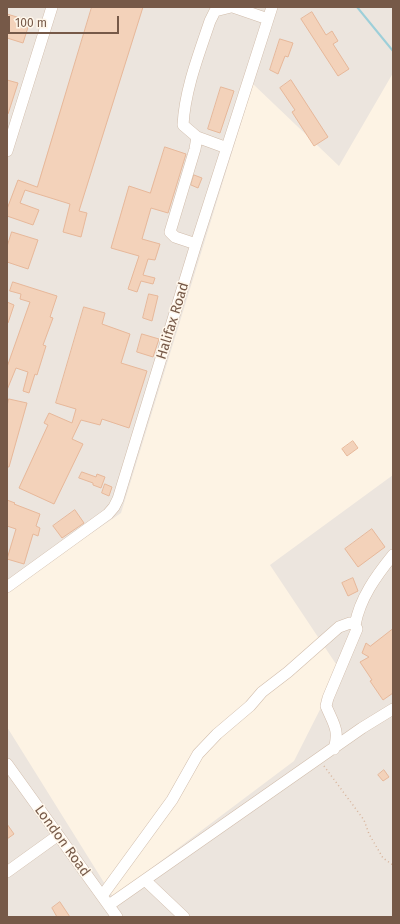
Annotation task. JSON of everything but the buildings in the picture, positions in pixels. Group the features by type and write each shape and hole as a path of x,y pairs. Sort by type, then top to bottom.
{"street":[{"path":"7,151 52,7"},
{"path":"227,148 197,137 183,125 184,110 189,88 210,20 215,11 232,7 268,19"},
{"name":"Halifax Road","path":"7,587 104,517 114,507 118,499 196,244 272,7"},
{"path":"196,244 175,237 170,232 195,149 197,137"},
{"path":"334,749 337,740 336,731 334,722 326,706 328,698 344,656 354,638 357,629 354,624 362,601 378,573 392,555"},
{"path":"106,900 172,800 198,754 217,734 250,706 262,692 288,672 340,627 350,623 354,624"},
{"path":"106,900 145,880 362,728 393,709"},
{"name":"London Road","path":"7,764 57,836 106,900 117,917"},
{"path":"7,872 57,836"},
{"path":"145,880 184,917"}],"path":[{"path":"319,759 364,820 369,834 383,858 393,865"}],"shaded area":[{"path":"7,7 393,7 393,73 339,166 253,84 121,513 7,591"},
{"path":"393,475 393,917 7,917 7,727 113,897 294,761 340,670 270,565"}],"waterway":[{"path":"357,7 393,51"}]}
